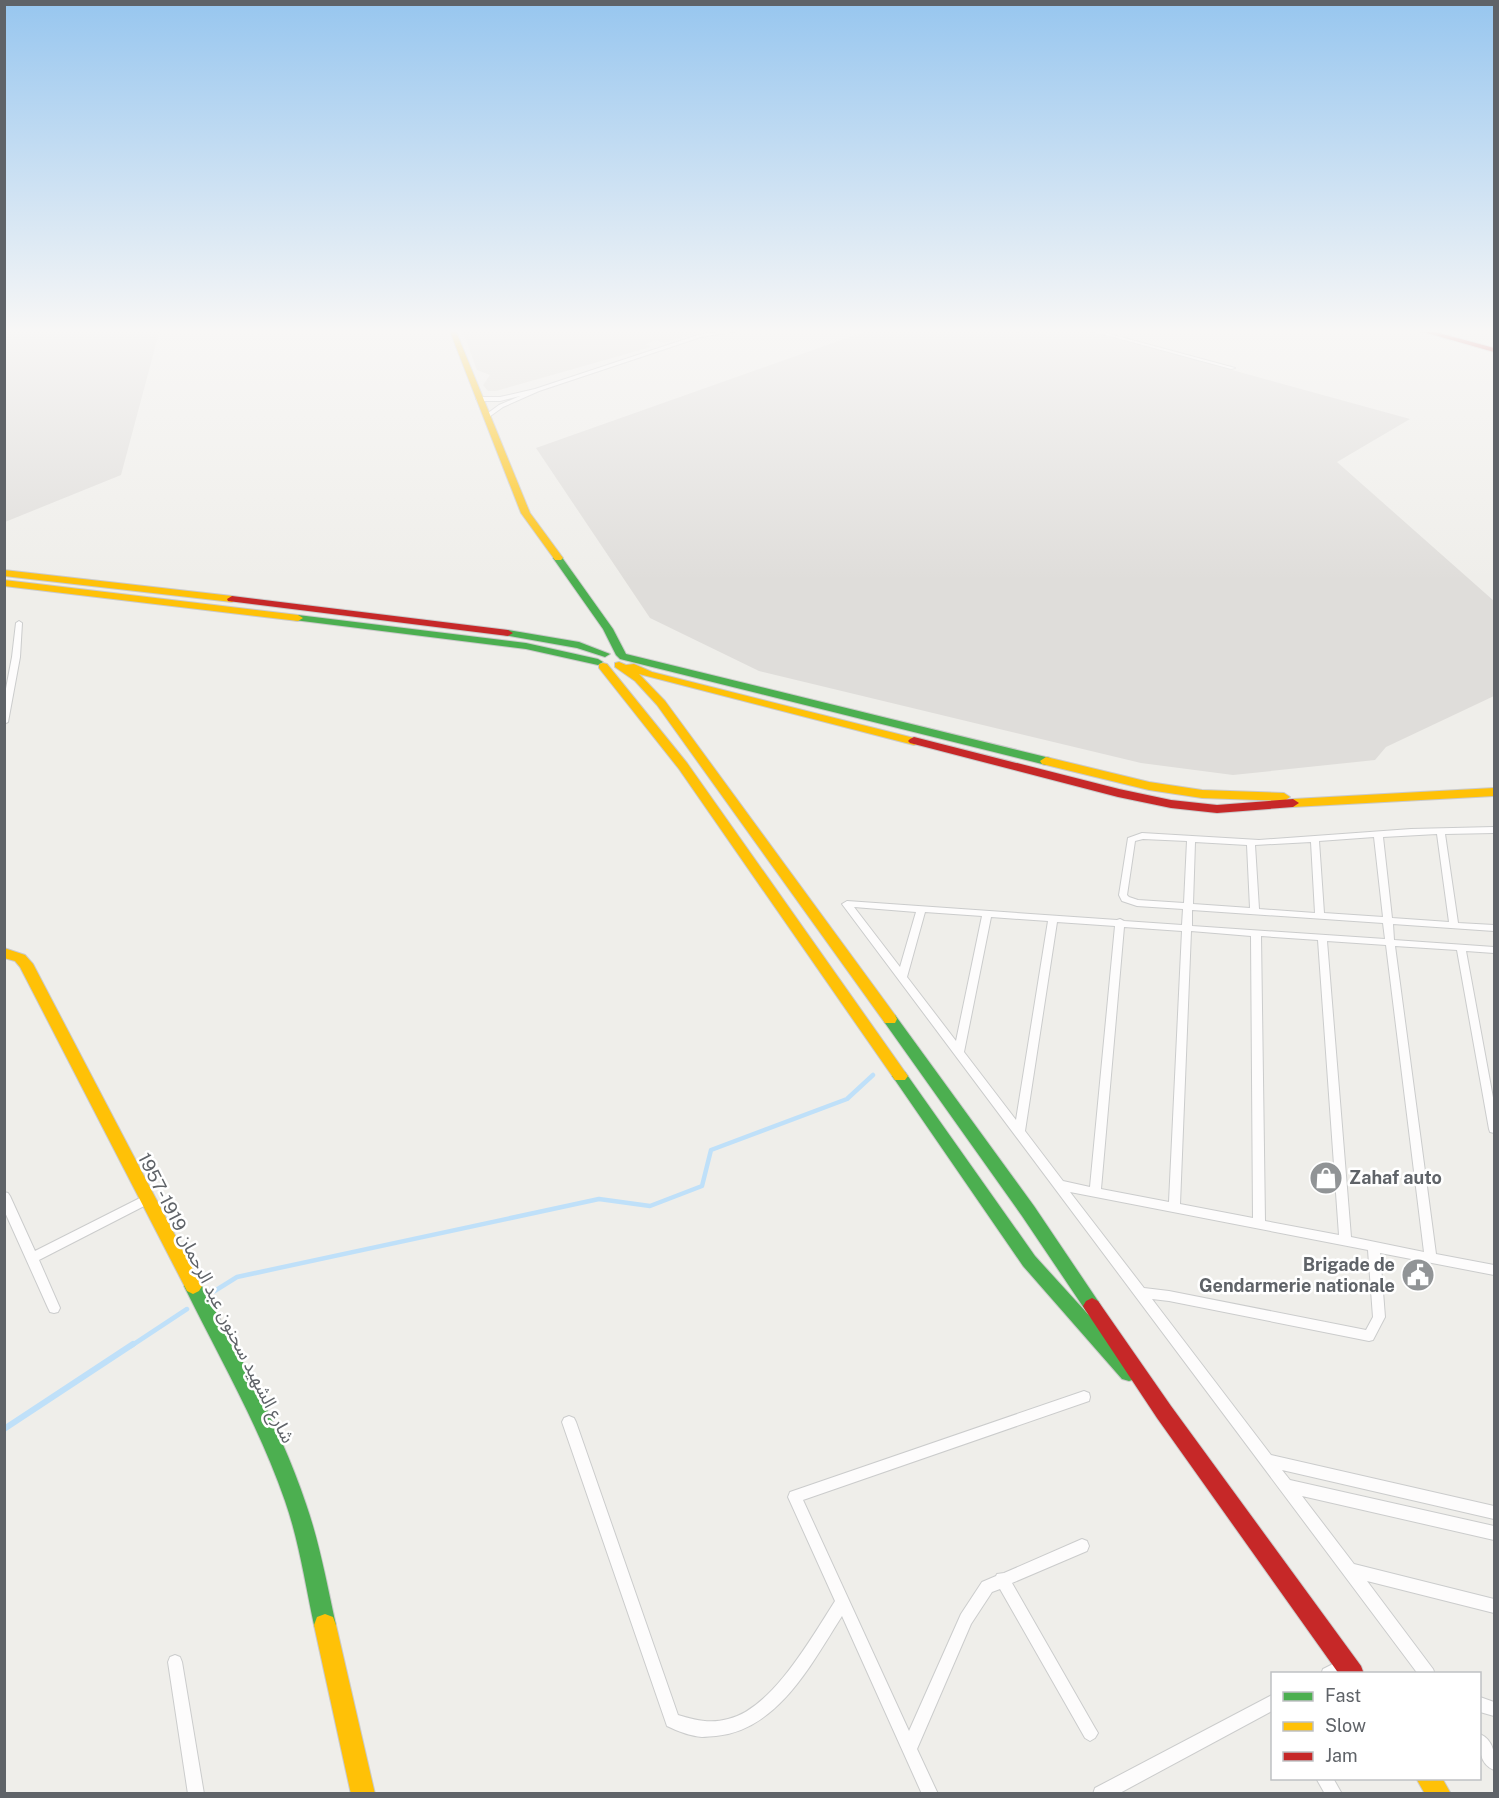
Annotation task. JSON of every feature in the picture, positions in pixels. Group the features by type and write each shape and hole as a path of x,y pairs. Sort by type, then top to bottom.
{"main road":[{"path":"485,413 526,513 608,629 612,659 683,766 1029,1261 1164,1412"},
{"path":"4,573 463,626 579,645 648,674 1148,800 1216,808 1494,792"},
{"path":"4,583 446,634 612,659 639,679 661,703 1028,1211 1164,1412 1349,1669"},
{"path":"579,645 599,642 604,639 608,629"},
{"name":"شارع الشهيد سحنون عبد الرحمان 1919-1957","path":"6,950 26,964 146,1200 266,1428 291,1489 307,1544 363,1794"},
{"path":"1429,1780 1439,1794"}],"street":[{"path":"487,417 492,413"},
{"path":"4,722 7,690 19,623"},
{"path":"1494,830 1378,834 1251,843 1142,836 1131,840 1124,895 1125,899 1137,903 1494,928"},
{"path":"1441,832 1454,926"},
{"path":"1378,834 1431,1258"},
{"path":"1174,1208 1191,839"},
{"path":"1315,839 1320,916"},
{"path":"1251,843 1256,911"},
{"path":"1426,1672 847,904 1494,950"},
{"path":"902,977 921,909"},
{"path":"958,1052 987,913"},
{"path":"1019,1132 1053,918"},
{"path":"1095,1192 1120,922"},
{"path":"1256,932 1259,1224"},
{"path":"1322,937 1345,1241"},
{"path":"1461,948 1494,1129"},
{"path":"1059,1185 1494,1270"},
{"path":"4,1196 54,1308"},
{"path":"32,1258 146,1200"},
{"path":"1141,1293 1169,1296 1369,1336 1379,1317 1374,1246"},
{"path":"930,1794 795,1497 1084,1397"},
{"path":"569,1422 672,1721 687,1728 710,1730 736,1725 762,1712 786,1686 843,1601"},
{"path":"1266,1460 1494,1512"},
{"path":"1287,1486 1494,1533"},
{"path":"910,1748 966,1619 987,1587 1082,1546"},
{"path":"1350,1570 1494,1605"},
{"path":"1002,1579 1090,1732"},
{"path":"175,1662 196,1794"},
{"path":"1101,1794 1271,1704"},
{"path":"1481,1745 1494,1762"},
{"path":"1325,1780 1334,1794"}],"shaded area":[{"path":"5,413 138,413 121,475 5,522"},
{"path":"635,413 1388,413 1410,419 1337,462 1494,601 1494,696 1386,747 1375,760 1233,775 1141,763 759,671 650,618 536,448"}],"waterway":[{"path":"213,1292 237,1277 599,1199 650,1206 702,1186 711,1150 847,1099 873,1075"},
{"path":"131,1346 187,1309"},
{"path":"4,1429 133,1344"}],"traffic: fast":[{"path":"558,558 608,629 621,655"},
{"path":"298,618 526,646 598,662"},
{"path":"508,633 579,645 605,654"},
{"path":"624,657 1046,761"},
{"path":"890,1019 1028,1211 1092,1306"},
{"path":"900,1076 1029,1261 1129,1373"},
{"path":"193,1286 257,1410 280,1461 306,1538 325,1625"}],"traffic: slow":[{"path":"486,413 526,513 558,558"},
{"path":"4,573 232,599"},
{"path":"4,583 298,618"},
{"path":"619,665 639,679 661,703 890,1019"},
{"path":"603,666 683,766 900,1076"},
{"path":"630,666 648,674 914,741"},
{"path":"1046,761 1149,786 1202,794 1284,797"},
{"path":"1293,803 1494,792"},
{"path":"4,953 20,958 26,964 193,1286"},
{"path":"325,1625 363,1794"},
{"path":"1429,1780 1439,1794"}],"traffic: jam":[{"path":"232,599 508,633"},
{"path":"914,741 1118,793 1171,804 1217,809 1293,803"},
{"path":"1092,1306 1164,1412 1352,1672"}],"place":[{"name":"Zahaf auto","path":"1326,1178"},
{"name":"Brigade de Gendarmerie nationale","path":"1418,1275"}]}
